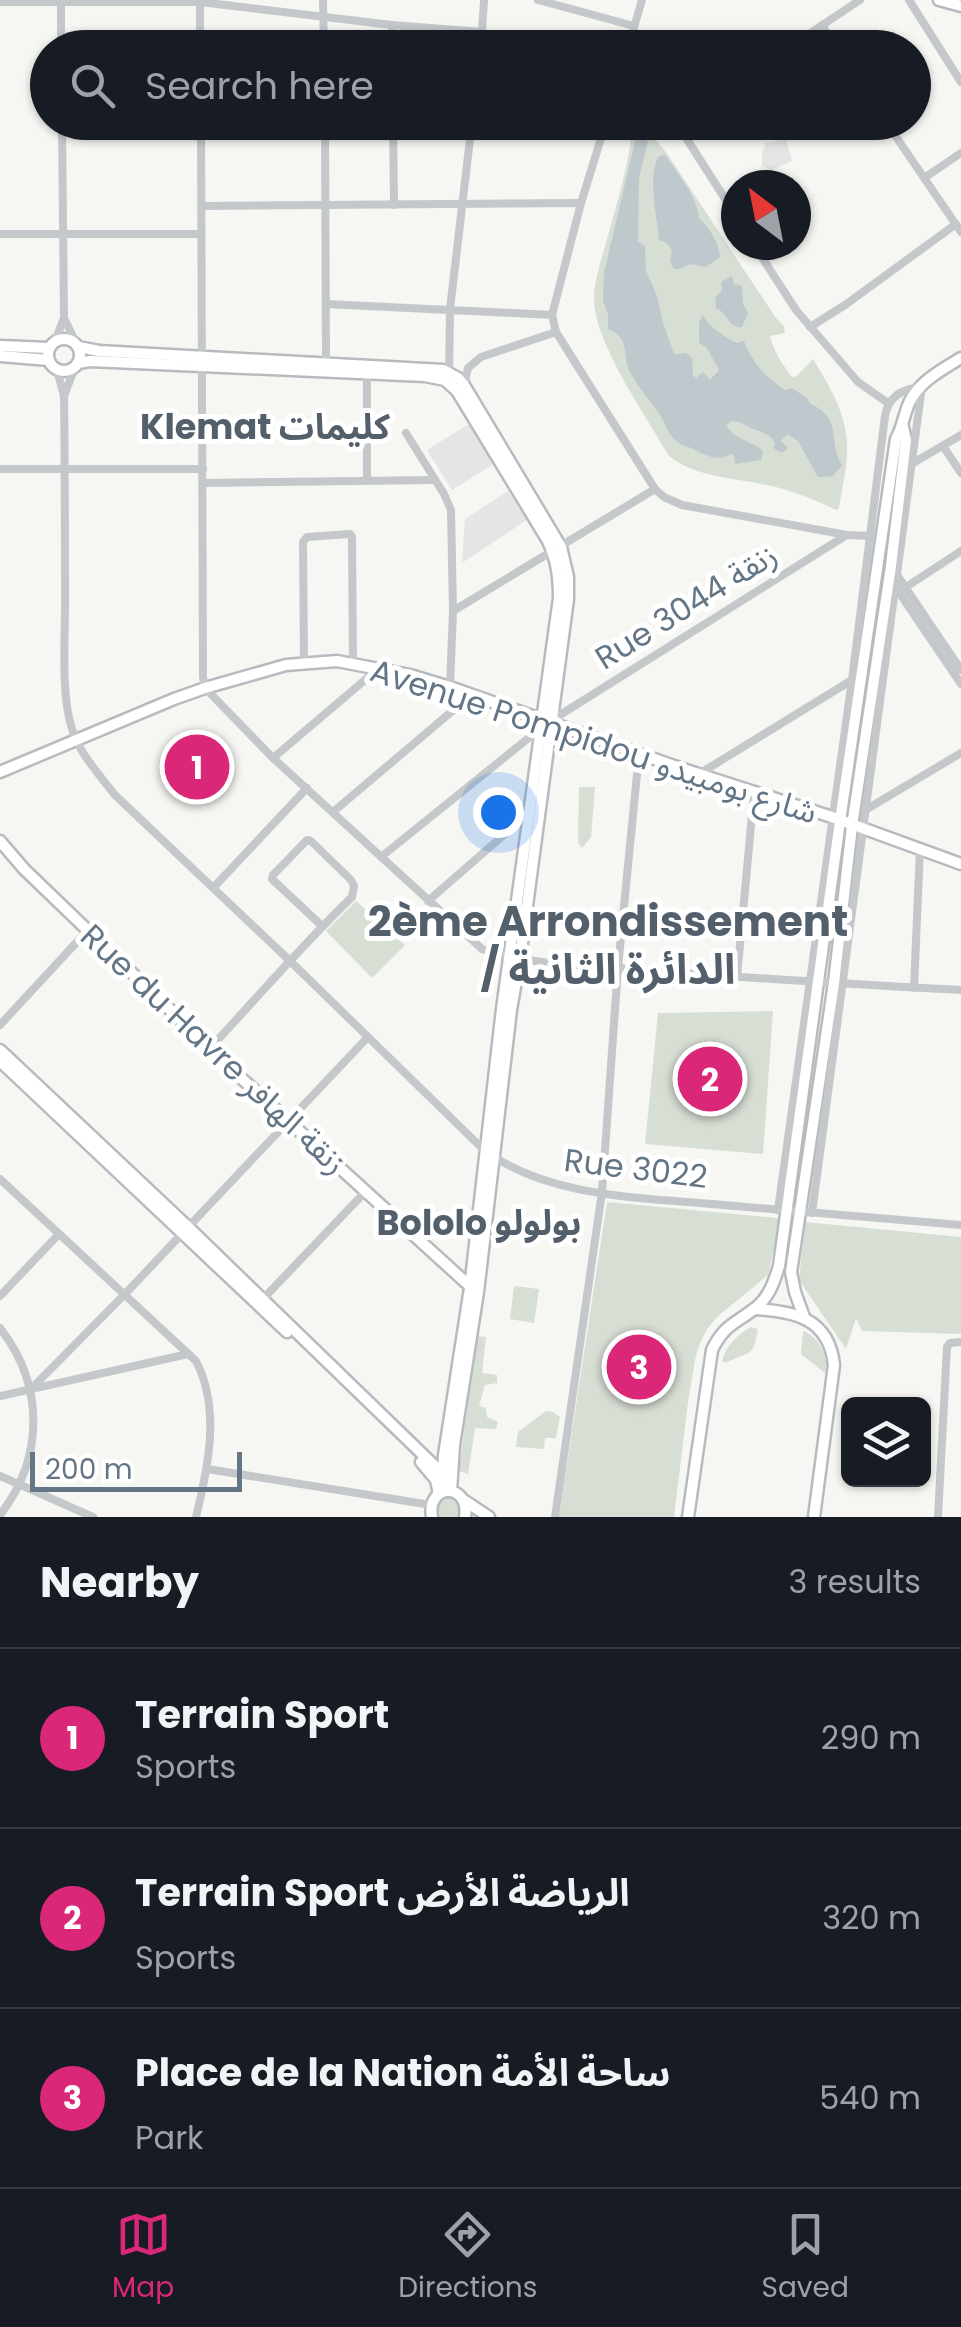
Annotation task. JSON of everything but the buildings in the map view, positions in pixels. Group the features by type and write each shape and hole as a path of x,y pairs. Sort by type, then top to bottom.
{"main road":[{"path":"940,0 961,6"},
{"path":"53,355 66,338 98,352 367,375 435,377 450,373"},
{"path":"77,345 77,365"},
{"path":"0,346 53,355 66,371 90,361 202,360 436,369 450,373 464,386 557,550 568,578 568,598 529,813 511,1010 474,1290 445,1448 449,1489"},
{"path":"0,356 53,355"},
{"path":"814,1517 834,1364 824,1335 804,1317 791,1272 807,1213 838,984 847,823 896,439 909,402 922,386 961,358"},
{"path":"450,373 457,391 557,550"},
{"path":"688,1517 712,1350 731,1324 754,1310 770,1292 780,1266 783,1211 813,982 893,576 906,440 903,427"},
{"name":"Avenue Pompidou شارع بومبيدو","path":"0,772 205,688 286,665 352,663 450,687 961,864"},
{"path":"515,958 547,723"},
{"name":"Rue du Havre زنقة الهافر","path":"0,840 87,932 474,1290"},
{"path":"0,1050 432,1474 489,1517"},
{"path":"0,1061 185,1230"},
{"path":"260,1302 420,1452 467,1511 465,1517"},
{"path":"754,1310 778,1310 804,1317"},
{"path":"431,1511 449,1489 468,1324"},
{"path":"420,1452 433,1453 445,1448"}],"street":[{"path":"323,0 324,30"},
{"path":"482,30 484,0"},
{"path":"538,0 634,26"},
{"path":"633,30 642,0"},
{"path":"815,30 860,0"},
{"path":"909,0 928,30"},
{"path":"61,1 61,30"},
{"path":"200,1 200,30"},
{"path":"0,2 200,1 456,30"},
{"path":"392,25 392,30"},
{"path":"822,25 825,30"},
{"path":"931,35 961,82"},
{"path":"62,140 64,318 53,355 64,396 65,657 70,722 76,741"},
{"path":"201,140 205,688 273,758 482,949 515,958 618,968 961,990"},
{"path":"325,140 326,364"},
{"path":"394,140 394,204"},
{"path":"470,140 450,309 450,373 482,357 556,332"},
{"path":"600,140 552,315 556,332 656,488 664,497 682,504 847,535 871,536"},
{"path":"687,140 721,192"},
{"path":"810,327 958,228 898,140"},
{"path":"924,178 961,153"},
{"path":"202,206 581,203"},
{"path":"0,234 201,234"},
{"path":"764,260 810,327 858,382 888,403"},
{"path":"327,304 552,315"},
{"path":"64,318 77,345"},
{"path":"464,386 468,368 474,362"},
{"path":"64,396 77,365"},
{"path":"367,375 367,481"},
{"path":"847,823 852,680 888,403 897,393 922,386 893,576 868,809"},
{"path":"406,432 451,510 450,687"},
{"path":"913,464 961,435"},
{"path":"943,446 961,473"},
{"path":"0,469 203,468"},
{"path":"203,483 436,480"},
{"path":"453,611 656,488"},
{"path":"304,662 303,542 307,537 350,534 352,663"},
{"name":"Rue 3044 زنقة","path":"380,857 547,723 847,535"},
{"path":"906,587 961,551"},
{"path":"893,576 906,587 961,670"},
{"path":"893,576 961,684"},
{"path":"273,758 380,668"},
{"path":"699,774 852,680"},
{"path":"333,812 470,696"},
{"name":"Rue 3022","path":"76,741 114,794 489,1154 548,1183 602,1192 961,1225"},
{"path":"847,823 961,753"},
{"path":"555,1517 602,1192 639,754"},
{"path":"214,887 307,788"},
{"path":"737,977 754,793"},
{"path":"428,901 529,813"},
{"path":"211,1047 352,897 351,880 307,840 272,879 322,926"},
{"path":"914,988 920,850"},
{"path":"0,1025 87,932"},
{"path":"30,1390 367,1038"},
{"path":"0,1179 196,1362 206,1384 210,1435 196,1517"},
{"path":"260,1302 366,1191"},
{"path":"0,1296 58,1235"},
{"path":"0,1328 19,1358 30,1390 34,1421 24,1476 0,1516"},
{"path":"938,1517 947,1347 961,1342"},
{"path":"0,1396 188,1354"},
{"path":"207,1468 431,1511"},
{"path":"0,1476 93,1517"}],"shaded area":[{"path":"630,140 656,140 721,235 721,260 738,260 784,326 785,333 770,336 792,377 813,359 831,389 844,421 847,445 839,508 784,489 706,474 669,456 622,378 602,334 594,296"},
{"path":"635,140 645,140 648,141 639,178 638,242 645,246 646,271 674,354 686,353 692,358 696,378 703,372 710,380 719,370 707,348 699,343 703,315 722,335 737,343 744,341 755,362 772,381 785,390 792,388 827,416 842,465 833,476 818,477 798,441 787,434 781,441 788,448 782,453 773,448 775,443 767,435 737,422 726,426 734,435 760,448 761,460 735,464 734,455 713,457 673,438 631,374 621,338 608,329 604,273"},
{"path":"786,140 792,161 771,170 762,166 766,143"},
{"path":"665,155 691,193 699,218 718,246 720,257 706,267 690,264 674,269 670,261 672,250 659,240 654,174 659,156"},
{"path":"732,276 734,284 742,286 748,313 742,327 734,326 716,308 721,282"},
{"path":"469,424 494,464 452,490 427,450"},
{"path":"508,491 527,520 462,563 465,519"},
{"path":"192,743 222,771 202,792 172,764"},
{"path":"579,787 595,787 591,837 582,848 578,842"},
{"path":"356,901 405,945 372,978 326,931"},
{"path":"773,1011 763,1154 645,1144 658,1013"},
{"path":"607,1202 778,1218 780,1223 768,1275 717,1317 700,1343 688,1402 674,1517 559,1517"},
{"path":"805,1222 961,1237 961,1334 862,1331 856,1318 846,1349 799,1280"},
{"path":"514,1286 539,1289 534,1323 510,1319"},
{"path":"751,1327 758,1329 752,1350 726,1363 722,1361 733,1341"},
{"path":"803,1331 821,1347 828,1371 825,1373 801,1354"},
{"path":"476,1336 486,1337 482,1373 497,1375 497,1383 485,1385 479,1406 486,1408 487,1417 498,1422 496,1429 475,1428 468,1474 459,1471"},
{"path":"546,1411 560,1417 556,1438 545,1438 544,1449 516,1447 518,1432"},
{"path":"449,1495 461,1502 462,1517 435,1517 434,1506"}],"place":[{"name":"Terrain Sport","path":"197,767"},
{"name":"Terrain Sport الرياضة الأرض","path":"710,1079"},
{"name":"Place de la Nation ساحة الأمة","path":"639,1367"}],"district":[{"name":"Klemat كليمات","path":"265,426"},
{"name":"2ème Arrondissement / الدائرة الثانية","path":"608,945"},
{"name":"Bololo بولولو","path":"479,1222"}]}
